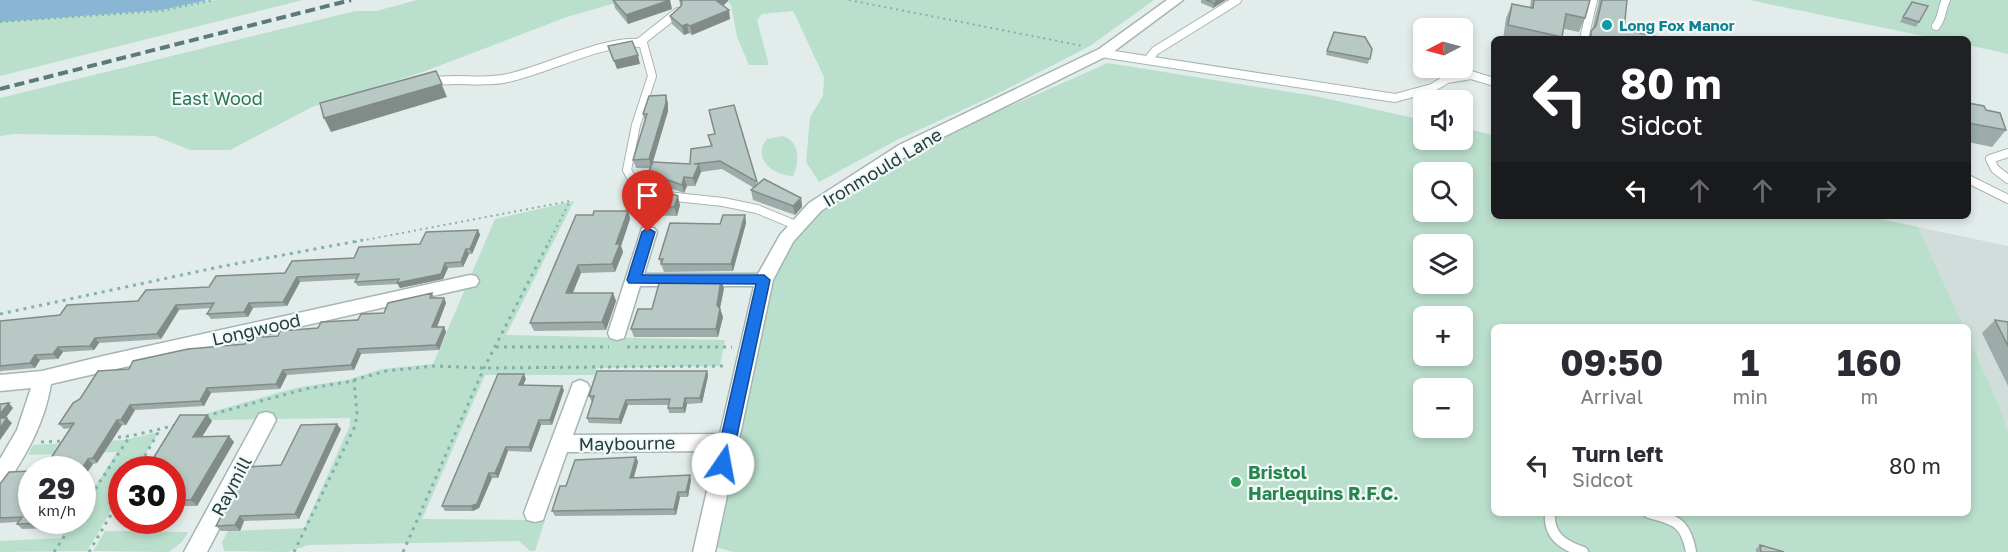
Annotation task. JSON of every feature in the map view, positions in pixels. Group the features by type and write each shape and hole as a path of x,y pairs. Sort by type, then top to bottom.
{"street":[{"name":"Ironmould Lane","path":"704,552 764,280 786,239 815,207 905,149 1103,52 1176,0"},
{"path":"616,333 648,232"},
{"path":"634,280 764,280"},
{"name":"Longwood","path":"0,383 42,379 103,363 470,281"},
{"path":"0,476 21,444 38,406 42,379"},
{"name":"Maybourne","path":"536,513 580,388"},
{"name":"Raymill","path":"195,552 266,420"},
{"name":"Maybourne","path":"561,444 728,442"}],"lane":[{"path":"1148,60 1155,51 1237,0"},
{"path":"1585,36 1593,0"},
{"path":"1936,26 1942,19 1943,5 1946,0"},
{"path":"421,84 442,78 497,80 533,72 596,51 640,42 678,12"},
{"path":"640,42 644,43 653,77 651,88 638,117 627,170 631,177 648,189 664,196 723,202 757,209 798,226"},
{"path":"1103,52 1395,98 1432,88 1447,79 1471,75 1491,81"},
{"path":"2008,153 1990,159 1995,169 2008,179"},
{"path":"1971,180 2008,199"},
{"path":"1550,516 1551,529 1555,539 1583,552"},
{"path":"1658,516 1678,523 1688,533 1691,552"}],"path":[{"path":"0,22 161,11 214,0"},
{"path":"849,0 1103,52"},
{"path":"205,417 305,389 354,380 386,371 435,366 484,368 745,366"},
{"path":"294,552 355,426 357,414 354,380"},
{"path":"108,438 130,436 183,423"},
{"path":"145,456 160,429"},
{"path":"96,488 130,436"},
{"path":"21,444 75,440"},
{"path":"89,552 108,520"},
{"path":"54,552 66,534"}],"shaded area":[{"path":"1918,227 2008,246 2008,432 2000,407 1971,343 1971,324 1963,324"}],"green space":[{"name":"East Wood","path":"218,0 303,0 0,76 0,18 90,13"},
{"name":"East Wood","path":"417,0 626,0 567,17 420,73 312,107 230,150 190,150 155,136 14,134 0,136 0,98 355,11 376,11"},
{"path":"723,0 1154,0 1090,46 995,95 897,140 819,182 806,162 810,117 823,96 824,77 793,11 762,14 757,20 769,65 749,65 737,37 731,4"},
{"path":"1749,0 2008,0 2008,54 1971,46 1971,36 1923,36"},
{"path":"1108,63 1315,96 1413,118 1413,150 1473,150 1473,130 1491,134 1491,219 1881,219 1918,227 1963,324 1491,324 1491,516 1971,516 1971,343 2000,407 2008,432 2008,552 733,552 715,547 771,280 803,228 822,208 910,150"},
{"path":"782,136 792,142 797,152 797,164 793,176 779,173 767,165 763,159 763,146 767,139"},
{"path":"574,201 506,335 725,340 720,366 597,368 595,375 485,375 422,519 545,520 535,551 530,551 519,541 309,545 288,552 224,551 222,542 228,531 304,528 350,425 350,418 209,420 208,413 295,388 347,380 382,369 433,364 495,219"},
{"path":"159,432 144,456 114,456 117,452 28,455 33,445 124,440"},
{"path":"108,466 108,516 87,551 0,552 0,541 61,538 64,534 96,534 96,485"},
{"path":"105,531 108,531 108,534 186,534 188,532 182,542 169,552 93,551"}],"water":[{"path":"0,0 208,0 161,10 0,22"}],"building":[{"path":"613,0 670,0 626,15"},
{"path":"680,0 719,0 717,1 729,10 690,26 687,24 682,26 670,16 681,6"},
{"path":"1534,0 1590,0 1585,18 1566,14 1562,36 1508,25 1512,4 1533,8"},
{"name":"Long Fox Manor","path":"1602,0 1627,0 1624,30 1653,36 1591,36 1591,31 1596,26"},
{"path":"1912,2 1928,6 1919,22 1903,17"},
{"path":"1334,32 1365,37 1372,49 1370,59 1327,51"},
{"path":"632,41 638,55 614,61 608,46"},
{"path":"436,71 442,84 324,118 320,103"},
{"path":"666,95 666,103 649,159 633,160 647,114 643,114 649,96"},
{"path":"1971,104 2000,113 2006,130 1971,124"},
{"path":"734,105 757,182 720,161 694,164 699,164 693,178 684,177 682,185 648,173 653,162 690,164 691,149 712,146 708,135 715,134 709,110"},
{"path":"764,179 801,198 793,206 751,190"},
{"path":"643,183 678,196 674,207 632,206"},
{"path":"594,211 628,211 616,244 620,244 612,264 578,265 566,293 613,293 602,322 530,323 576,215 593,215"},
{"path":"723,215 745,215 731,264 661,264 663,259 659,259 670,223 720,224"},
{"path":"478,230 470,249 466,249 461,262 445,263 441,274 397,283 399,279 355,282 359,274 297,277 283,302 249,303 244,312 207,314 214,303 176,305 157,334 95,338 90,346 58,347 53,354 35,355 30,363 0,366 0,321 60,315 67,305 138,301 146,290 209,287 216,276 285,273 292,261 354,258 359,247 420,244 426,232"},
{"path":"660,280 721,280 717,305 720,309 716,329 631,329 638,309 652,309"},
{"path":"432,293 430,298 444,298 432,327 444,327 436,345 358,349 351,365 283,370 276,384 207,388 200,401 130,405 121,420 117,420 94,456 52,456 74,423 59,424 73,403 80,399 98,371 129,369 133,361 188,349 245,344 248,338 278,336 280,331 318,328 321,322 358,320 361,314 384,313 388,303"},
{"path":"1995,320 2008,322 2008,346"},
{"path":"597,371 707,371 700,398 685,398 683,408 668,408 670,399 626,400 619,419 587,418 594,396 589,396"},
{"path":"498,374 524,374 519,385 562,386 550,420 539,420 529,447 506,447 495,473 489,473 477,504 442,506"},
{"path":"9,403 0,414 0,404"},
{"path":"180,415 207,415 193,437 229,436 191,500 186,500 186,456 155,456"},
{"path":"0,418 7,418 0,428"},
{"path":"337,424 295,514 240,516 235,525 216,526 247,467 281,465 301,425"},
{"path":"636,457 630,478 690,475 686,492 678,492 674,509 552,511 560,486 566,486 575,460"},
{"path":"9,472 18,472 18,517 0,518 0,484"},
{"path":"1760,545 1784,552 1761,552"}],"railway":[{"path":"0,89 351,0"}],"place":[{"name":"Long Fox Manor","path":"1607,25"},
{"name":"Bristol Harlequins R.F.C.","path":"1236,482"}],"route":[{"path":"648,232 634,280 764,280 723,464"}]}
